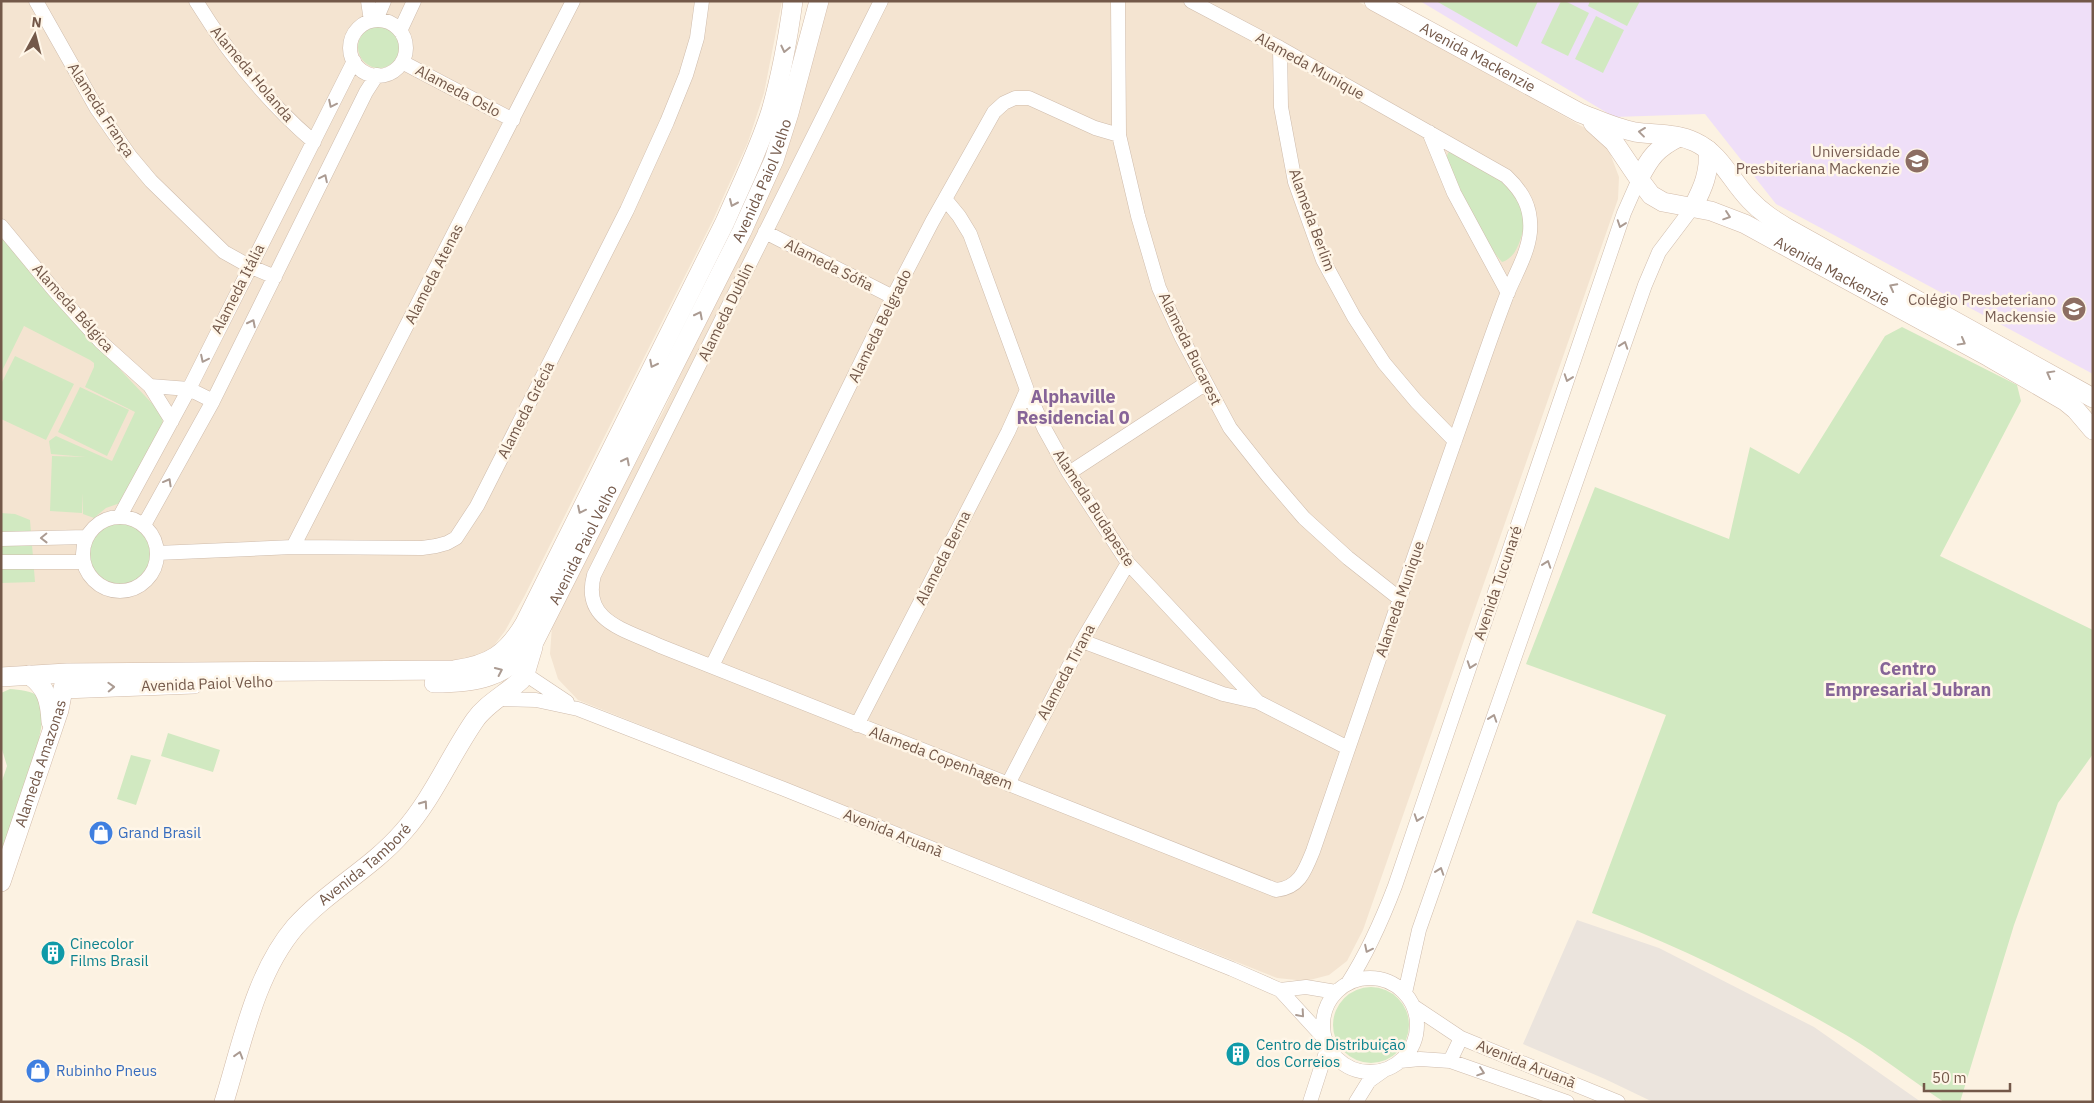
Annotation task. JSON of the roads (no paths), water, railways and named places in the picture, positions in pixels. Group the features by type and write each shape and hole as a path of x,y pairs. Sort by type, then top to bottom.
{"main road":[{"name":"Avenida Paiol Velho","path":"65,681 454,670 474,667 505,652 525,623 725,222 755,155 771,111 793,1"},
{"name":"Avenida Paiol Velho","path":"65,681 463,683 480,679 516,662 534,644 737,240 774,160 789,114 819,1"},
{"name":"Avenida Mackenzie","path":"1374,1 1580,113 1610,126 1679,137 1695,142 1708,150 1729,172 1750,200 1787,228 2093,398"},
{"name":"Avenida Mackenzie","path":"1580,113 1614,142 1652,195 1663,202 1711,211 1739,220 2065,401 2092,423"},
{"path":"1639,179 1655,152 1679,137"},
{"path":"1693,207 1706,180 1709,163 1708,150"},
{"name":"Avenida Tamboré","path":"224,1102 260,985 284,941 296,926 318,905 403,833 438,784 475,720 483,710 513,688 525,674 534,644"},
{"path":"1,677 28,675 65,681"},
{"path":"28,675 43,687 47,694 52,728"},
{"name":"Alameda Amazonas","path":"1,882 59,710 65,681"},
{"path":"463,683 479,686 499,698"}],"street":[{"name":"Alameda França","path":"36,1 97,109 130,156 151,181 224,252 275,278"},
{"name":"Alameda Holanda","path":"196,1 218,37 261,90 297,128 314,142"},
{"path":"368,1 374,21"},
{"path":"374,21 384,1"},
{"path":"400,30 414,1"},
{"name":"Alameda Atenas","path":"293,547 573,1"},
{"name":"Alameda Grécia","path":"158,553 293,547 422,548 447,544 456,538 477,506 627,210 686,75 697,38 702,1"},
{"name":"Alameda Dublin","path":"608,622 593,605 591,594 594,575 881,1"},
{"name":"Alameda Bucarest","path":"1118,1 1119,135 1138,216 1159,288 1182,338 1230,428 1304,518 1348,558 1400,599"},
{"name":"Alameda Munique","path":"1191,1 1280,48 1506,176 1518,187 1524,196 1531,219 1530,235 1520,264 1455,442 1313,851 1303,874 1292,886 1276,890"},
{"path":"374,21 386,21 400,30 406,46 402,62 392,72 377,75 364,71 354,61 351,47 354,34 365,24 374,21"},
{"name":"Alameda Berlim","path":"1280,48 1282,107 1293,174 1324,260 1354,317 1384,363 1455,442"},
{"name":"Alameda Itália","path":"120,516 189,389 249,266 354,61"},
{"name":"Alameda Oslo","path":"402,62 513,120"},
{"name":"Alameda Itália","path":"144,525 214,401 366,92 377,75"},
{"name":"Alameda Belgrado","path":"712,666 893,297 994,112 1015,98 1029,98 1078,121 1119,135"},
{"path":"1429,132 1454,193 1508,293"},
{"name":"Avenida Tucunaré","path":"1348,983 1363,959 1385,913 1395,886 1624,213 1639,179"},
{"name":"Alameda Budapeste","path":"945,199 959,216 970,234 1027,390 1044,428 1069,473 1128,563 1258,702"},
{"path":"1405,994 1419,930 1645,285 1659,252 1693,207"},
{"name":"Alameda Bélgica","path":"1,226 48,283 101,342 150,386 172,421"},
{"name":"Alameda Sófia","path":"765,232 893,297"},
{"path":"1069,473 1205,384"},
{"path":"150,386 189,389 214,401"},
{"name":"Alameda Berna","path":"857,725 1008,432 1027,390"},
{"path":"120,516 133,518 144,525 153,537 158,553 153,572 143,583 130,590 110,589 92,579 83,562 82,554 86,537 97,524 112,517 120,516"},
{"path":"1,539 86,537"},
{"path":"1,562 83,562"},
{"name":"Alameda Tirana","path":"1008,784 1082,641 1128,563"},
{"name":"Alameda Copenhagem","path":"608,622 660,646 1276,890"},
{"name":"Alameda Budapeste","path":"1082,641 1223,694 1258,702 1348,748"},
{"path":"525,674 578,709"},
{"name":"Avenida Aruanã","path":"499,698 536,700 578,709 784,789 1232,969 1280,990 1326,1042"},
{"path":"1310,1102 1326,1042 1322,1021 1326,1005 1336,992 1348,983 1364,978 1379,978 1393,984 1405,994 1413,1006 1417,1021 1415,1036 1410,1050 1400,1061 1386,1068 1372,1072 1356,1070 1342,1062 1326,1042"},
{"name":"Avenida Aruanã","path":"1280,990 1306,988 1336,992"},
{"name":"Avenida Aruanã","path":"1413,1006 1461,1038 1618,1102"},
{"name":"Avenida Aruanã","path":"1450,1061 1461,1038"},
{"name":"Avenida Aruanã","path":"1400,1061 1420,1059 1450,1061 1567,1102"},
{"path":"1356,1102 1369,1081 1386,1068"}],"place":[{"name":"Universidade Presbiteriana Mackenzie","path":"1917,161"},
{"name":"Colégio Presbeteriano Mackensie","path":"2074,309"},
{"name":"Grand Brasil","path":"101,833"},
{"name":"Cinecolor Films Brasil","path":"53,953"},
{"name":"Centro de Distribuição dos Correios","path":"1238,1054"},
{"name":"Rubinho Pneus","path":"38,1071"}],"district":[{"name":"Alphaville Residencial 0","path":"1073,407"},
{"name":"Centro Empresarial Jubran","path":"1908,680"}]}
